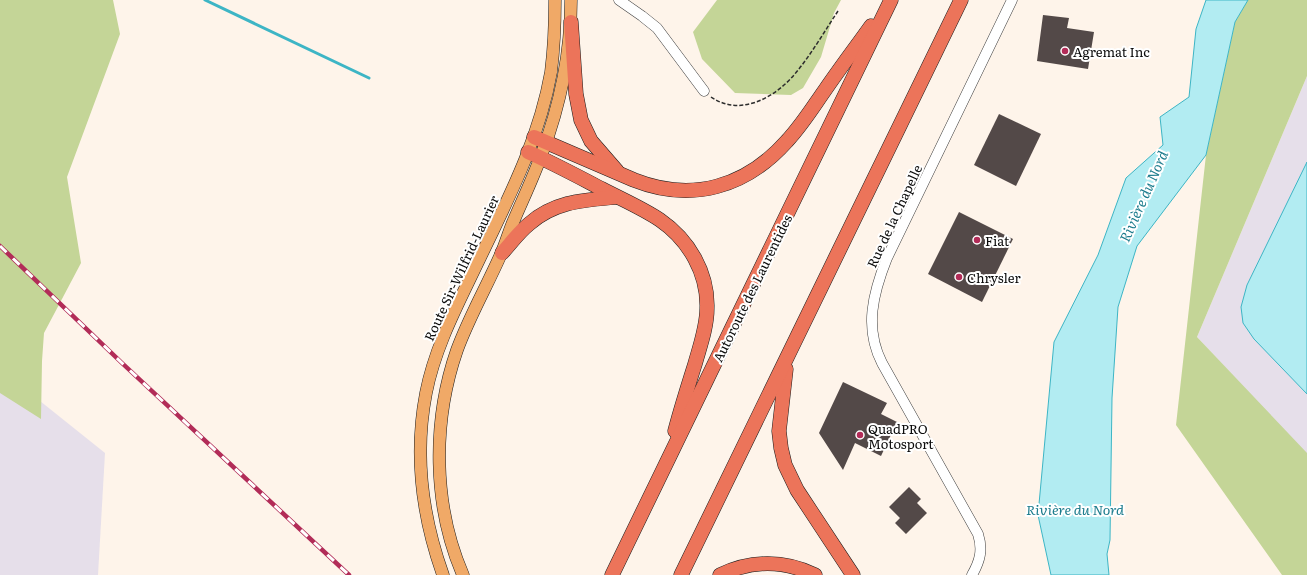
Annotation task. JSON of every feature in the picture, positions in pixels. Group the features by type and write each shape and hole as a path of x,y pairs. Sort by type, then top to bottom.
{"highway":[{"path":"540,140 650,186 684,190 700,190 720,186 751,173 764,164 800,126 891,0"},
{"name":"Autoroute des Laurentides","path":"612,575 891,0"},
{"path":"681,575 961,0"},
{"path":"571,22 576,94 581,120 587,135 618,173"},
{"path":"535,155 655,217 677,235 688,247 697,263 706,289 707,307 705,328 662,471"},
{"path":"502,253 524,228 548,210 573,202 617,197"},
{"path":"788,357 780,427 781,448 784,465 797,490 853,575"},
{"path":"720,575 745,565 764,563 788,565 815,575"}],"main road":[{"name":"Route Sir-Wilfrid-Laurier","path":"540,140 542,109 550,74 554,45 555,0"},
{"name":"Route Sir-Wilfrid-Laurier","path":"463,575 451,541 442,498 440,468 441,428 445,399 457,351 502,253 540,140 556,112 565,74 571,22 571,0"},
{"name":"Route Sir-Wilfrid-Laurier","path":"443,575 429,530 422,494 420,465 421,437 426,394 432,368 447,326 512,191 535,155"}],"street":[{"path":"619,0 657,28 704,91"},
{"name":"Rue de la Chapelle","path":"972,575 981,554 978,534 880,359 873,339 872,322 874,302 887,258 1012,0"}],"path":[{"path":"704,91 712,98 732,106 751,105 768,97 783,86 794,74 838,11"}],"shaded area":[{"path":"1307,76 1307,455 1197,337"},
{"path":"0,369 105,453 98,575 0,575"}],"green space":[{"path":"0,0 113,0 120,34 67,177 81,263 44,333 41,419 0,393"},
{"path":"717,0 841,0 834,13 821,57 803,88 791,95 735,93 702,59 693,32"},
{"path":"1248,0 1307,0 1307,76 1197,337 1307,453 1307,575 1282,575 1176,425 1206,155 1235,22"}],"water":[{"name":"Rivière du Nord","path":"1206,0 1248,0 1235,22 1206,155 1137,246 1118,307 1112,398 1110,540 1107,554 1109,575 1051,575 1038,515 1054,342 1098,255 1126,178 1163,145 1160,117 1189,97 1196,29"},
{"path":"1307,162 1307,394 1254,339 1243,323 1241,307 1247,285"}],"building":[{"path":"1043,15 1069,18 1067,28 1094,32 1088,69 1037,61"},
{"path":"999,114 1041,134 1016,186 974,165"},
{"path":"959,212 1013,239 982,302 928,274"},
{"path":"843,382 887,403 881,414 897,422 881,456 855,443 843,470 819,433"},
{"path":"909,487 921,499 917,503 927,513 906,534 895,523 900,518 889,507"}],"waterway":[{"path":"205,0 369,78"}],"railway":[{"path":"0,246 123,364 349,575"}],"place":[{"name":"Agremat Inc","path":"1065,51"},
{"name":"Fiat","path":"977,240"},
{"name":"Chrysler","path":"959,277"},
{"name":"QuadPRO Motosport","path":"860,435"}]}
